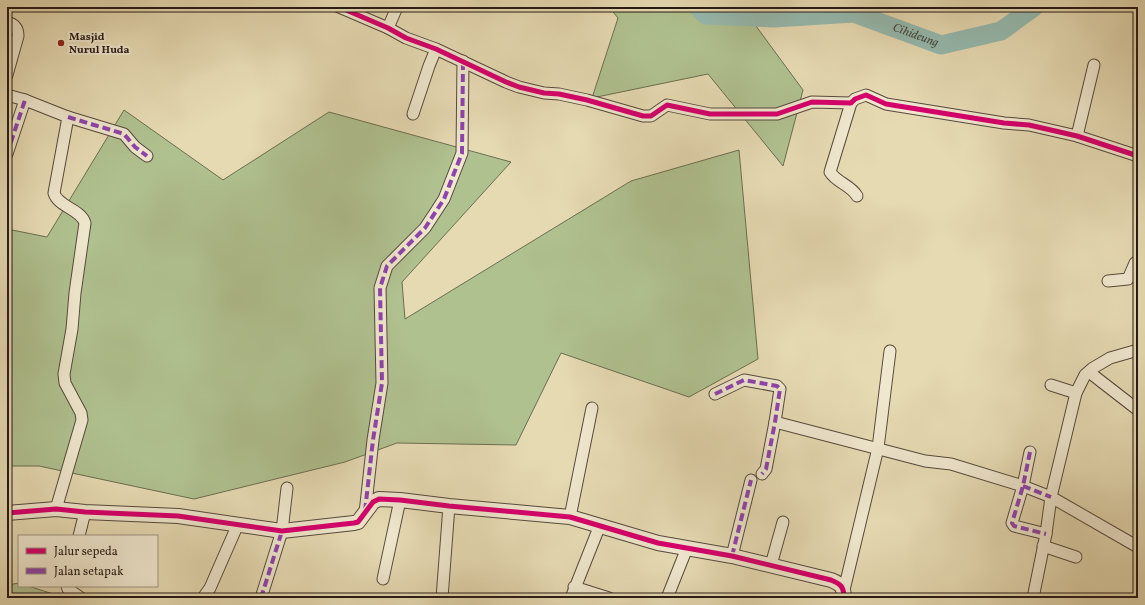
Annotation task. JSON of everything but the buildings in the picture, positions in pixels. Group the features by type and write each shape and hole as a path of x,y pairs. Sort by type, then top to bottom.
{"street":[{"path":"339,7 388,28 406,38 464,61 519,87 587,100 647,116 654,114 667,105 710,114 777,114 812,102 851,103"},
{"path":"388,28 397,7"},
{"path":"7,22 14,24 18,31 18,36 7,75"},
{"path":"413,114 436,49"},
{"path":"365,513 373,440 382,382 380,288 388,266 425,228 444,199 462,153 464,61"},
{"path":"1077,136 1094,65"},
{"path":"7,95 25,100 68,117 124,134 135,147 147,156"},
{"path":"857,196 855,191 833,177 830,172 851,103 855,99 866,95 886,104 1029,125 1077,136 1137,154"},
{"path":"7,154 25,100"},
{"path":"56,509 82,420 81,414 65,383 64,374 72,329 74,293 85,223 82,217 58,199 54,193 68,117"},
{"path":"1108,281 1128,279 1135,263 1138,261"},
{"path":"1033,598 1046,534 1051,497 1076,393 1080,384 1089,372 1101,363 1110,358 1138,350"},
{"path":"844,594 878,448 890,351"},
{"path":"1089,372 1138,410"},
{"path":"715,394 738,381 744,380 778,387 780,390 766,468 762,474"},
{"path":"1051,384 1076,393"},
{"path":"570,517 592,408"},
{"path":"775,422 929,462 951,464 1023,486 1051,497 1138,547"},
{"path":"1030,452 1023,486 1012,524 1046,534"},
{"path":"732,556 751,480"},
{"path":"261,598 282,531 287,488"},
{"path":"7,512 56,509 85,512 178,516 282,531 358,522 376,500 400,500 570,517 648,540 732,556 831,580 842,585 844,594"},
{"path":"383,579 400,500"},
{"path":"442,598 449,506"},
{"path":"79,535 85,512"},
{"path":"771,565 783,522"},
{"path":"202,598 208,591 238,524"},
{"path":"571,598 574,587 600,525"},
{"path":"1043,546 1076,557"},
{"path":"667,598 687,548"},
{"path":"67,587 71,592 81,598"},
{"path":"574,587 609,598"}],"green space":[{"path":"609,7 742,7 803,90 783,166 708,74 592,98 618,18"},
{"path":"124,110 223,180 329,112 511,162 402,282 405,319 631,181 739,150 758,359 689,397 561,353 516,445 397,443 345,462 194,499 39,466 7,466 7,229 47,237"},
{"path":"18,583 18,587 31,587 66,598 7,598 7,585"}],"waterway":[{"name":"Cihideung","path":"698,7 706,15 774,18 854,13 941,45 1001,31 1034,7"}],"marked path":[{"path":"365,511 373,440 382,383 380,288 387,266 425,228 444,199 462,153 463,61"},
{"path":"7,154 25,100"},
{"path":"68,117 124,134 135,147 147,156"},
{"path":"715,394 744,380 777,386 780,389 766,469 762,474"},
{"path":"1030,452 1023,486 1012,523 1014,526 1046,534"},
{"path":"732,556 751,480"},
{"path":"1023,486 1051,497"},
{"path":"261,598 282,531"}],"cycle path":[{"path":"339,7 519,87 587,100 643,116 651,116 667,105 710,114 777,114 812,102 851,103 855,99 866,95 886,104 1004,123 1029,125 1077,136 1138,156"},
{"path":"7,513 56,509 85,512 178,516 282,531 358,522 373,502 379,499 570,517 658,543 732,556 831,580 841,586 844,598"}],"place":[{"name":"Masjid Nurul Huda","path":"61,43"}]}
